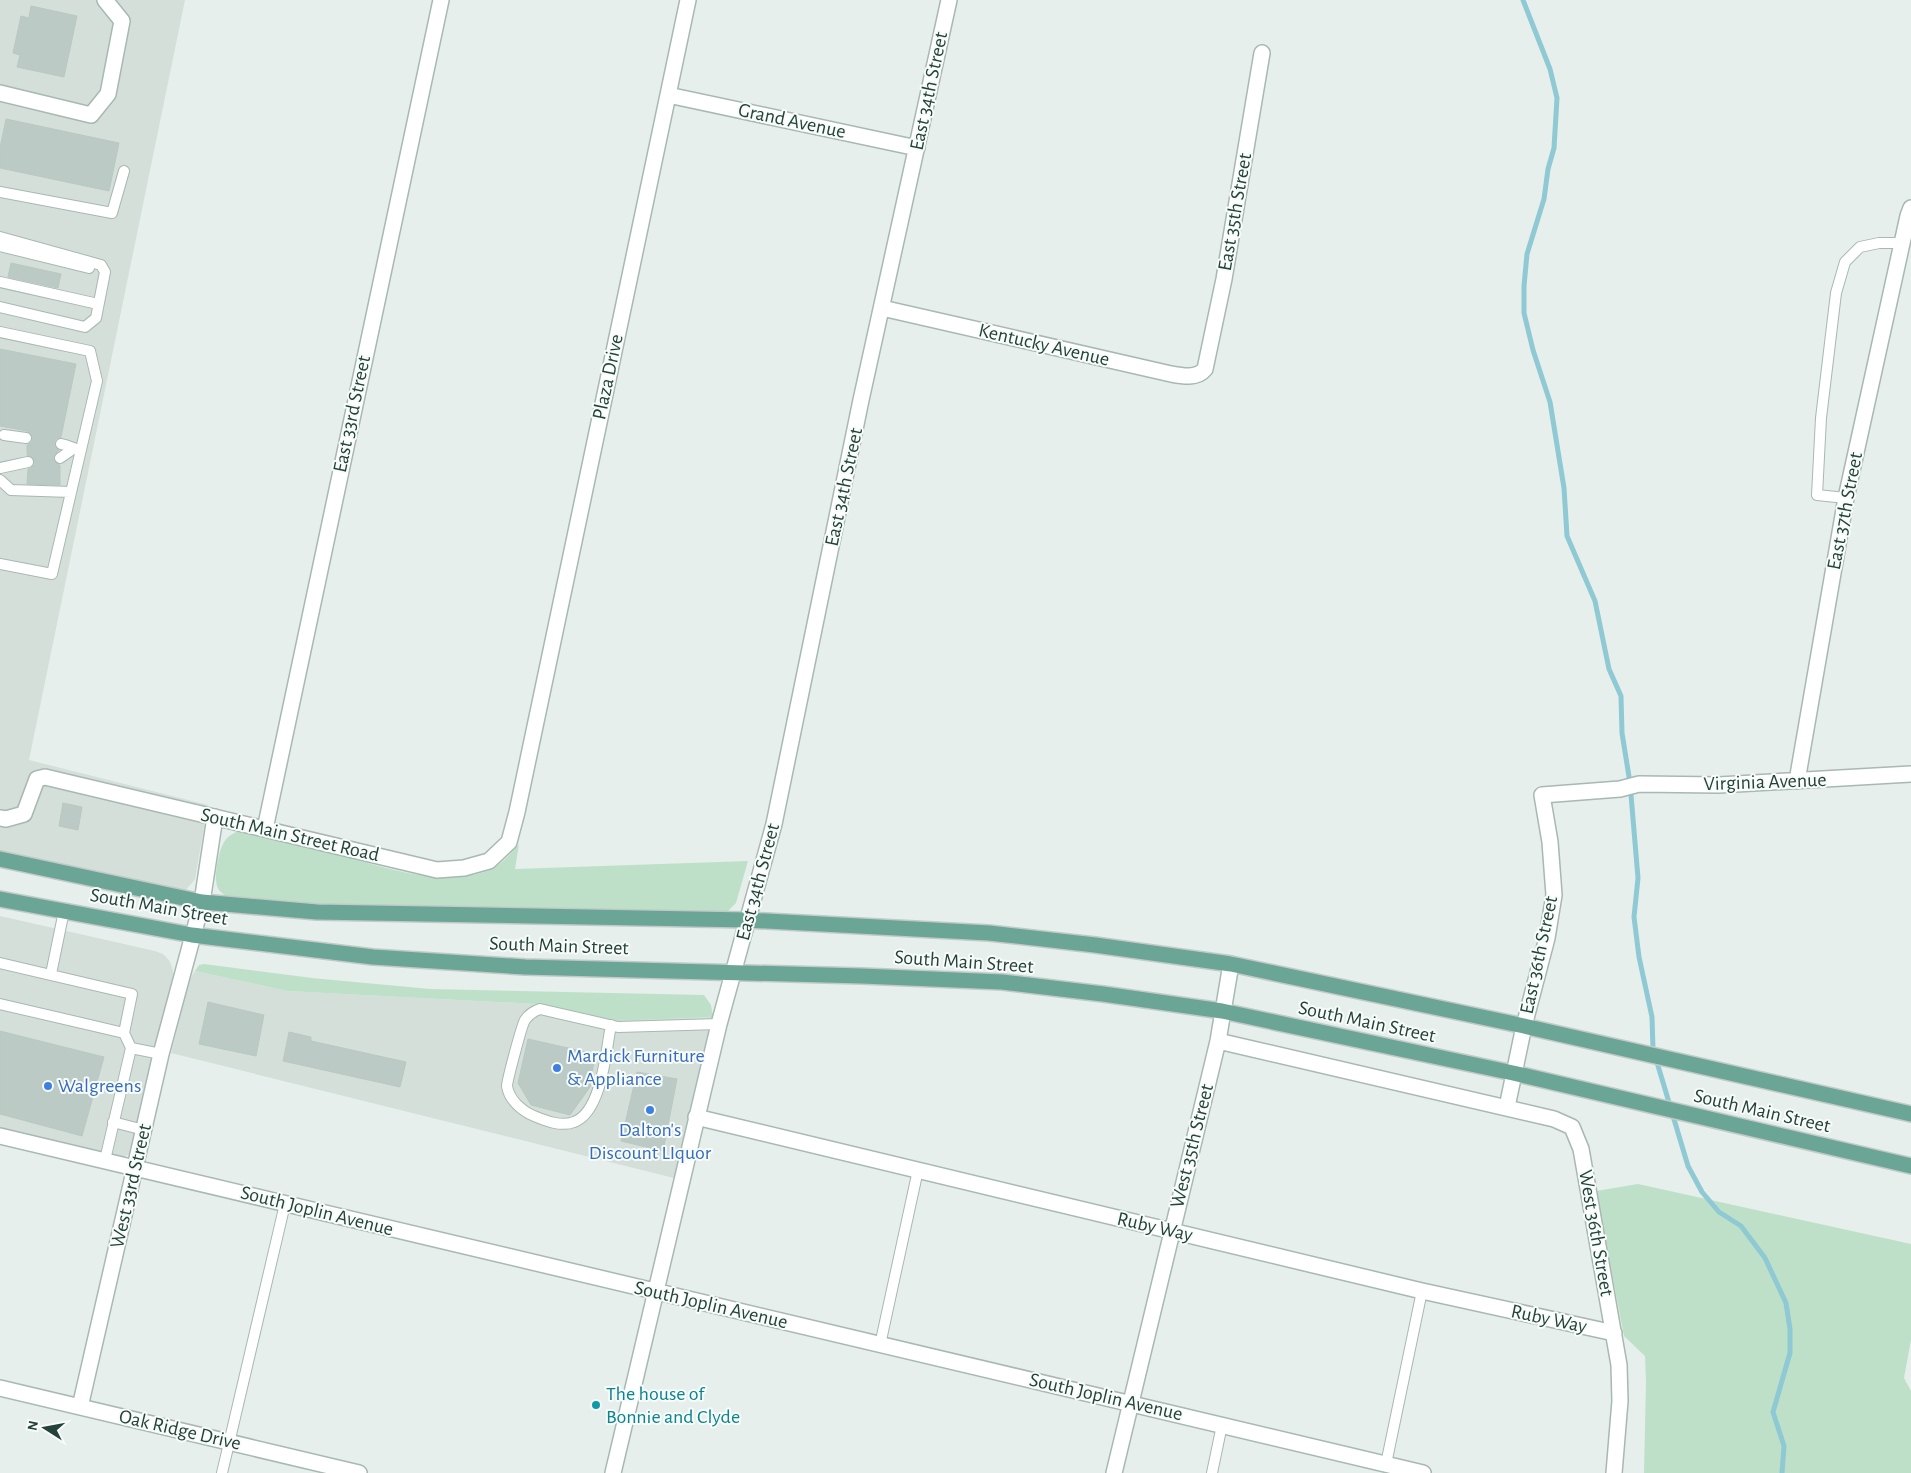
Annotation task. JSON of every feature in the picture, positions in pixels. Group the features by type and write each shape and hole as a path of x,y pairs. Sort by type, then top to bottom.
{"main road":[{"name":"South Main Street","path":"0,859 202,902 317,912 747,920 990,933 1095,945 1231,964 1524,1026 1911,1114"},
{"name":"South Main Street","path":"0,899 192,935 373,957 525,966 1002,982 1222,1011 1513,1074 1911,1166"}],"street":[{"path":"0,93 91,115 108,94 122,21 105,0"},
{"name":"East 33rd Street","path":"265,829 441,0"},
{"name":"Plaza Drive","path":"529,754 688,0"},
{"name":"East 34th Street","path":"613,1473 719,1024 774,824 882,308 949,0"},
{"name":"East 35th Street","path":"1205,369 1226,270 1262,53"},
{"name":"Grand Avenue","path":"668,95 917,148"},
{"path":"1902,244 1911,208"},
{"name":"East 37th Street","path":"1797,781 1846,498 1902,244"},
{"name":"Kentucky Avenue","path":"882,308 1178,375 1198,375 1205,369"},
{"name":"South Main Street Road","path":"0,818 6,819 24,814 36,779 45,777 437,870 464,868 489,861 509,842 529,754"},
{"name":"Virginia Avenue","path":"1620,789 1639,784 1719,785 1911,774"},
{"name":"East 36th Street","path":"1513,1074 1547,938 1554,896 1550,842 1542,795 1620,789"},
{"path":"192,935 202,902 215,818"},
{"name":"West 33rd Street","path":"80,1407 161,1054 192,935"},
{"name":"West 35th Street","path":"1114,1473 1218,1041 1231,964"},
{"path":"1218,1041 1507,1107 1513,1074"},
{"name":"West 36th Street","path":"1507,1107 1554,1119 1572,1127 1581,1149 1619,1365 1620,1401 1614,1473"},
{"name":"Ruby Way","path":"696,1117 1422,1291 1614,1333"},
{"name":"South Joplin Avenue","path":"0,1136 1423,1473"},
{"name":"Oak Ridge Drive","path":"0,1388 359,1473"}],"lane":[{"path":"0,192 112,213 124,171"},
{"path":"0,238 101,265 105,272 96,318 85,327 0,307"},
{"path":"1846,498 1816,495 1822,418 1836,293 1845,262 1860,247 1879,243 1902,244"},
{"path":"0,246 105,272"},
{"path":"0,282 98,304"},
{"path":"0,332 90,351 97,381 77,450 71,492 52,574 0,564"},
{"path":"4,434 26,438"},
{"path":"61,444 69,445 77,450"},
{"path":"60,458 77,450"},
{"path":"0,468 28,462"},
{"path":"0,480 11,490 71,492"},
{"path":"51,974 64,911"},
{"path":"0,962 132,994 124,1033 131,1048 105,1160"},
{"path":"0,1004 124,1033"},
{"path":"611,1025 600,1087 593,1103 576,1122 562,1124 546,1121 520,1109 507,1086 524,1021 533,1012 540,1009 611,1025 618,1027 719,1024"},
{"path":"131,1048 161,1054"},
{"path":"113,1122 144,1130"},
{"path":"880,1345 918,1170"},
{"path":"222,1473 285,1204"},
{"path":"1386,1464 1422,1291"},
{"path":"1212,1473 1222,1425"}],"shaded area":[{"path":"0,0 185,0 29,760 208,805 195,879 185,891 0,858"},
{"path":"0,916 155,951 163,954 169,960 174,977 135,1146 130,1154 123,1157 0,1128"},
{"path":"195,971 287,991 536,1004 614,1021 713,1017 674,1178 171,1053 190,979"}],"green space":[{"path":"236,832 243,832 398,871 450,878 489,870 503,861 519,844 515,869 748,861 736,903 727,912 292,904 242,899 221,892 216,881 219,855 225,840"},
{"path":"204,964 312,978 430,989 704,995 711,1005 713,1017 614,1021 536,1004 287,991 195,971 199,965"},
{"path":"1638,1184 1911,1244 1911,1340 1904,1378 1911,1391 1911,1473 1644,1473 1645,1356 1624,1336 1596,1191"}],"building":[{"path":"31,6 77,16 64,77 17,67 20,55 13,53 21,16 29,18"},
{"path":"6,119 119,143 109,191 0,168 0,148"},
{"path":"11,263 61,274 58,288 8,277"},
{"path":"0,349 76,364 61,437 56,439 54,443 55,447 59,450 53,458 60,465 60,485 27,484 28,469 35,464 33,458 27,455 27,445 32,442 32,435 27,431 0,426"},
{"path":"63,803 82,807 78,830 59,826"},
{"path":"208,1002 264,1015 256,1056 199,1044"},
{"name":"Walgreens","path":"0,1031 104,1057 82,1136 0,1114"},
{"path":"289,1032 311,1037 311,1041 406,1062 400,1087 283,1061"},
{"name":"Mardick Furniture & Appliance","path":"528,1039 595,1054 590,1087 570,1115 531,1105 518,1083"},
{"name":"Dalton's Discount LIquor","path":"637,1072 677,1079 663,1151 621,1141"}],"waterway":[{"path":"1523,0 1550,69 1557,98 1554,148 1548,169 1544,199 1527,254 1524,313 1533,350 1550,402 1564,488 1567,536 1595,601 1609,669 1621,696 1622,733 1630,783 1638,878 1634,917 1639,957 1652,1017 1653,1049 1688,1166 1702,1192 1719,1212 1741,1226 1765,1258 1786,1303 1790,1329 1790,1353 1773,1412 1784,1446 1782,1473"}],"place":[{"name":"Mardick Furniture & Appliance","path":"557,1068"},
{"name":"Walgreens","path":"48,1086"},
{"name":"Dalton's Discount LIquor","path":"650,1110"},
{"name":"The house of Bonnie and Clyde","path":"596,1405"}]}
